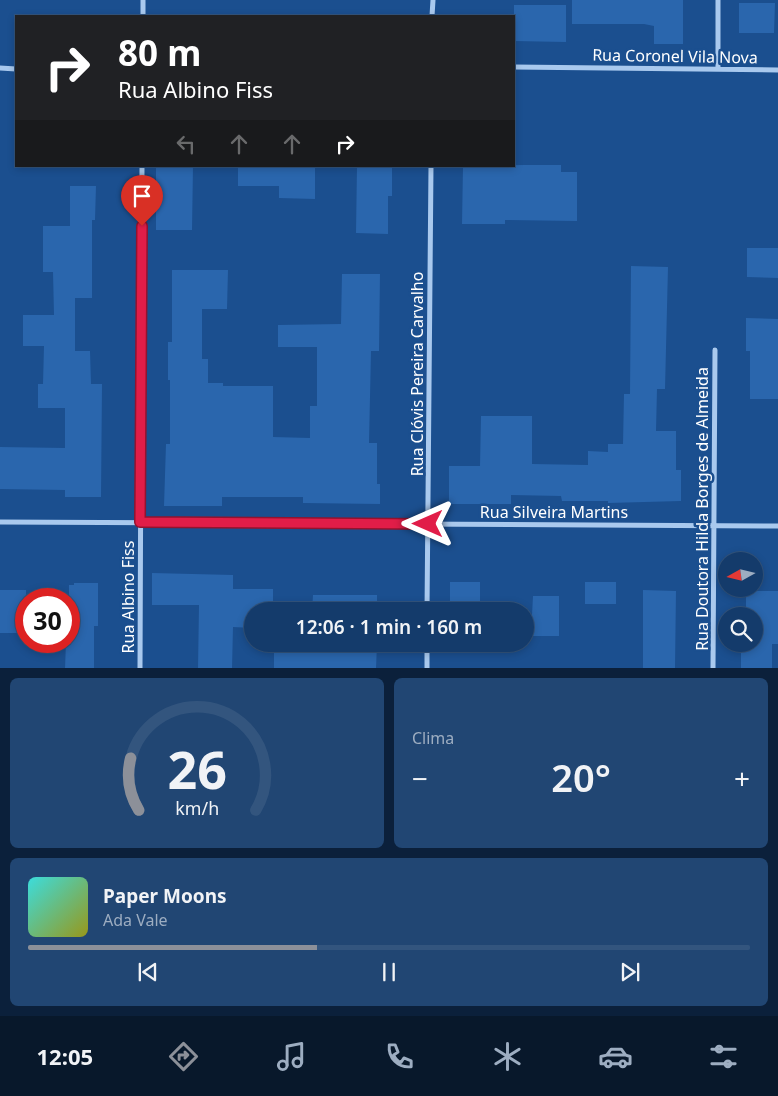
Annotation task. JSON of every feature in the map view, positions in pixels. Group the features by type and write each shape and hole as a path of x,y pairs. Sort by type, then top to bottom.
{"street":[{"path":"143,0 143,15"},
{"path":"432,0 432,15"},
{"path":"718,0 718,69"},
{"name":"Rua Coronel Vila Nova","path":"515,67 778,70"},
{"path":"0,68 15,68"},
{"name":"Rua Albino Fiss","path":"140,668 142,167"},
{"name":"Rua Clóvis Pereira Carvalho","path":"428,602 431,167"},
{"name":"Rua Doutora Hilda Borges de Almeida","path":"713,668 716,350"},
{"name":"Rua Silveira Martins","path":"0,522 778,526"},
{"path":"427,652 427,668"}],"building":[{"path":"572,0 683,0 683,44 654,44 654,26 644,24 572,24"},
{"path":"739,3 775,3 774,33 739,33"},
{"path":"514,5 566,5 566,42 515,41"},
{"path":"515,165 561,165 561,172 577,172 577,221 505,220 505,224 462,224 463,167 515,167"},
{"path":"156,167 193,167 192,230 156,230"},
{"path":"238,167 315,167 315,199 279,198 279,186 238,186"},
{"path":"357,167 392,167 392,196 388,196 388,234 356,233"},
{"path":"70,186 96,186 95,220 92,220 92,298 75,298 75,351 90,351 91,384 102,384 101,497 65,497 65,490 0,489 0,447 65,448 65,408 38,408 38,384 43,384 44,346 23,346 23,315 54,315 53,272 43,272 43,226 70,226"},
{"path":"747,248 778,248 778,278 747,277"},
{"path":"631,266 668,267 665,389 657,389 656,431 676,431 676,470 681,470 681,501 608,503 608,501 562,501 561,496 511,495 511,504 449,504 449,466 480,466 481,416 532,416 532,464 588,465 588,451 608,452 608,444 623,444 624,394 630,394"},
{"path":"172,270 228,270 227,309 202,309 202,359 208,359 208,383 223,383 223,386 273,386 273,437 310,438 310,406 317,406 317,347 278,347 278,325 341,324 342,274 380,274 379,351 371,351 369,443 377,443 377,484 380,484 380,504 303,503 303,497 222,497 222,506 164,506 166,444 170,444 168,342 172,342"},
{"path":"746,318 778,319 778,399 750,399 750,351 746,351"},
{"path":"152,573 233,575 233,589 273,589 273,602 244,602 244,628 233,627 232,668 198,668 199,605 152,605"},
{"path":"450,582 480,582 480,602 450,602"},
{"path":"585,582 616,582 616,604 585,604"},
{"path":"74,583 98,583 98,626 94,626 94,668 65,668 66,653 80,653 80,588 69,588 69,585 74,585"},
{"path":"0,590 15,590 15,633 0,633"},
{"path":"643,590 676,591 675,668 643,668"},
{"path":"763,591 778,591 778,644 772,644 772,668 741,668 741,652 763,652 763,607 746,607 746,598 762,598"},
{"path":"313,595 377,595 377,602 313,602"},
{"path":"533,596 559,596 559,636 534,636"},
{"path":"274,652 377,652 376,668 274,668"}],"route":[{"path":"142,226 140,522 428,524"}]}
